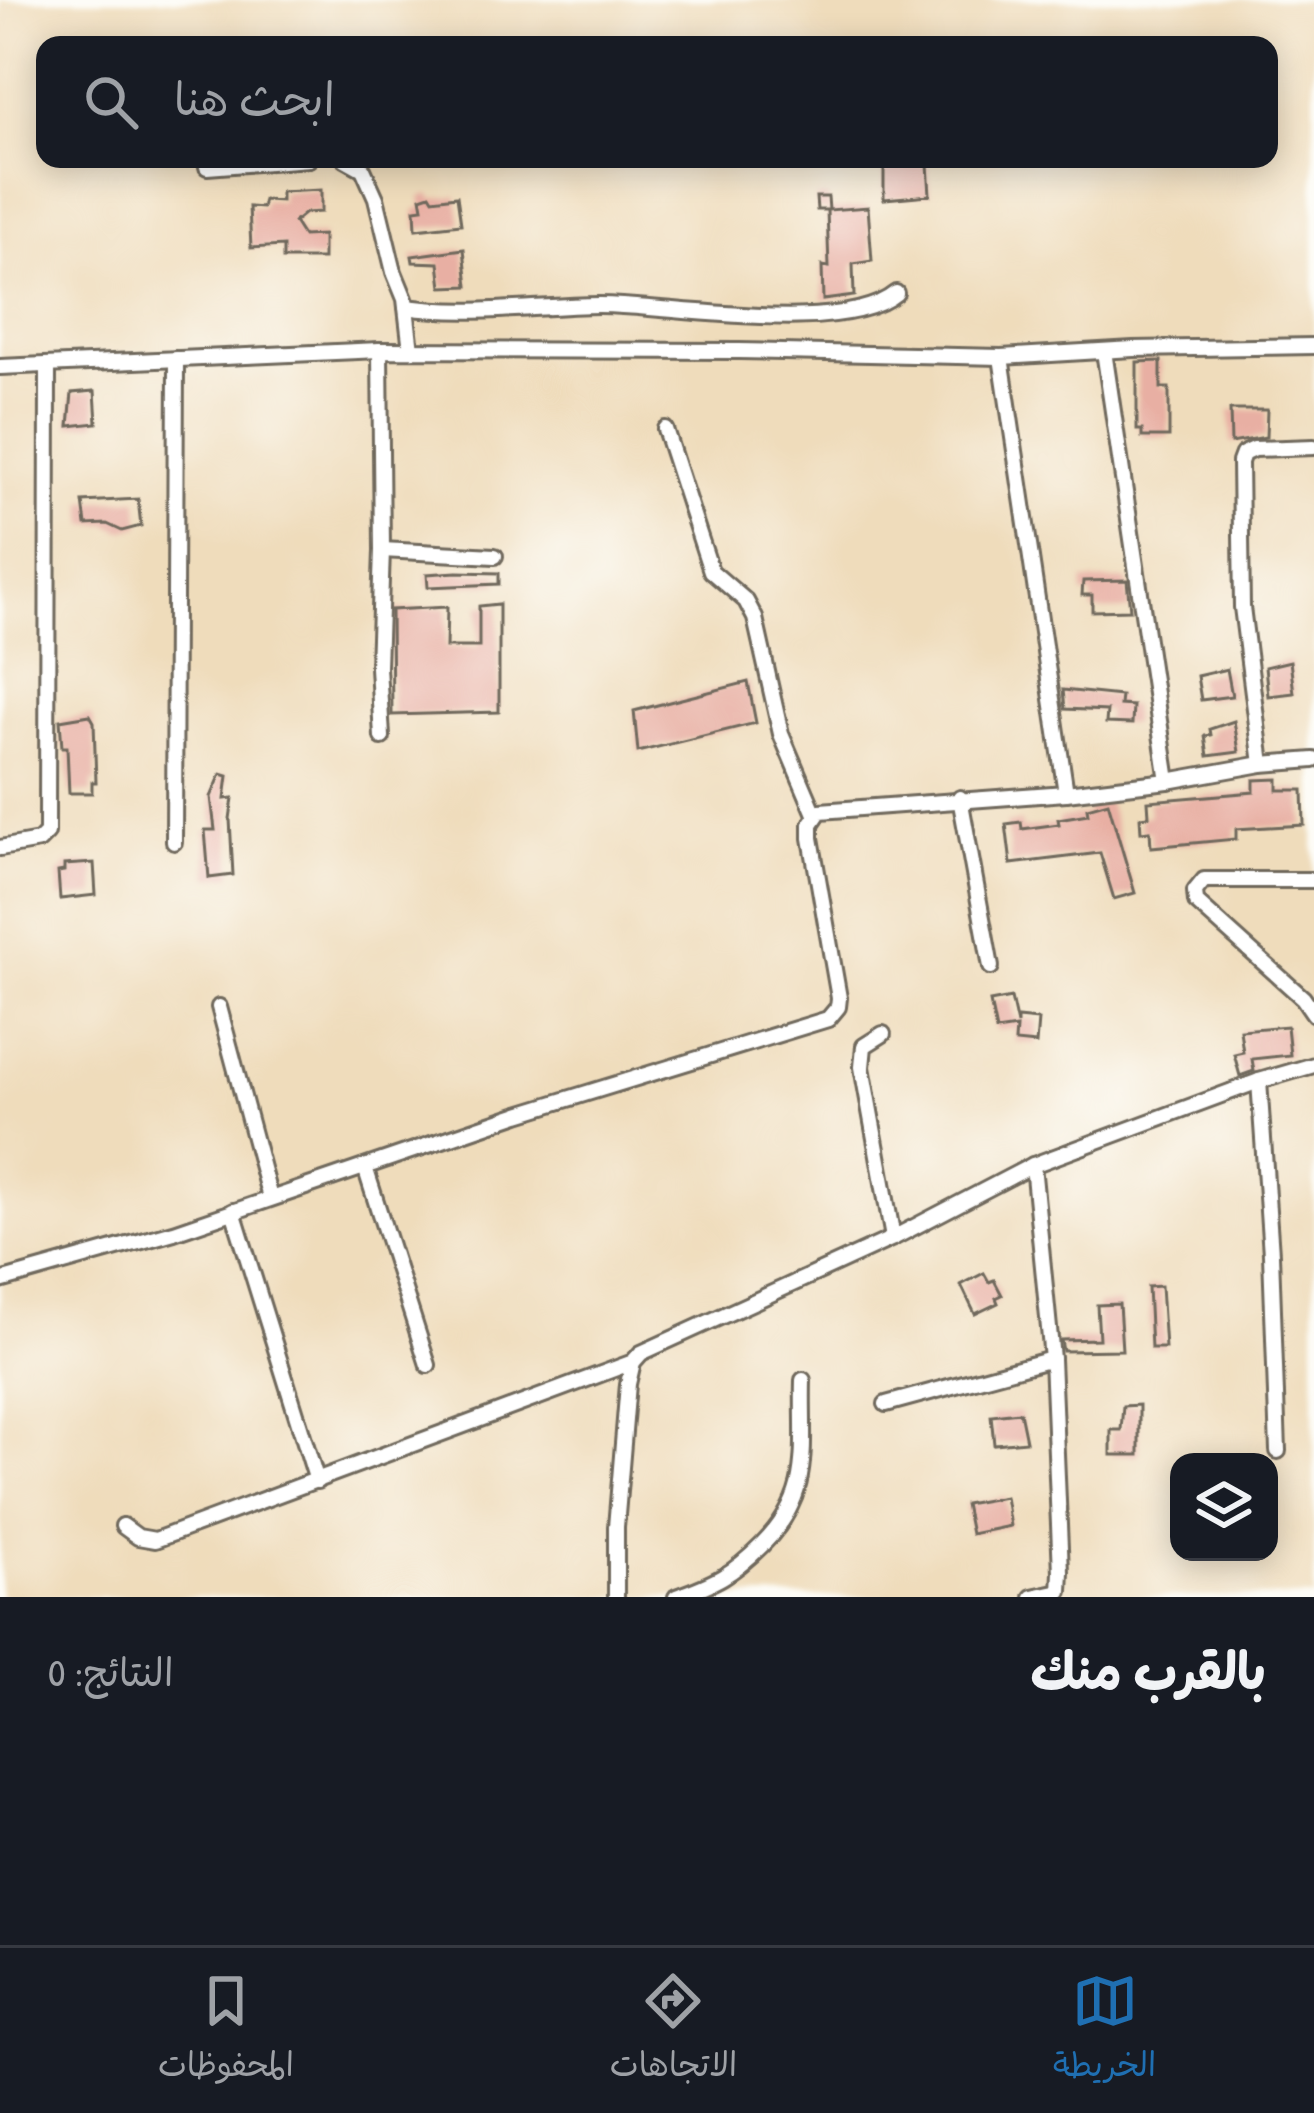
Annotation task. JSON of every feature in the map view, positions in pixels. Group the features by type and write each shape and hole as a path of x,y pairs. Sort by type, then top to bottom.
{"street":[{"path":"361,168 370,183 406,307 410,350"},
{"path":"406,307 600,305 784,316 870,309 896,293"},
{"path":"0,367 380,350 1001,357 1314,346"},
{"path":"380,350 378,668 382,737"},
{"path":"1104,351 1168,781"},
{"path":"1001,357 1066,793"},
{"path":"174,842 176,359"},
{"path":"0,848 39,841 47,833 48,366"},
{"path":"0,1281 156,1238 519,1114 828,1019 838,1007 811,838 815,814 781,734 754,618 746,601 711,571 665,429"},
{"path":"1262,764 1242,607 1240,462 1243,454 1254,449 1314,447"},
{"path":"382,550 495,556"},
{"path":"815,814 960,798 1066,793 1314,760"},
{"path":"960,798 991,968"},
{"path":"1314,880 1204,880 1195,891 1196,902 1303,998 1314,1014"},
{"path":"219,1007 270,1198"},
{"path":"883,1034 864,1046 862,1067 893,1238"},
{"path":"123,1526 138,1537 155,1540 633,1362 664,1341 893,1238 1033,1165 1314,1065"},
{"path":"1259,1081 1278,1451"},
{"path":"1032,1597 1060,1594 1052,1359 1033,1165"},
{"path":"365,1167 428,1365"},
{"path":"233,1210 317,1481"},
{"path":"886,1404 1052,1359"},
{"path":"616,1597 621,1460 633,1362"},
{"path":"676,1597 723,1581 785,1523 801,1478 802,1380"}],"building":[{"path":"884,168 928,168 930,195 884,199"},
{"path":"321,190 321,212 305,213 294,222 303,236 323,235 323,259 283,259 283,246 251,248 249,207 262,208 264,200 281,201 281,192"},
{"path":"430,194 433,199 457,196 461,224 416,229 415,209 423,208 421,197"},
{"path":"816,197 828,197 829,210 868,207 872,261 853,264 854,296 823,300 822,266 829,267 827,210 817,210"},
{"path":"464,249 468,286 442,287 439,263 413,262 412,256"},
{"path":"1161,361 1161,388 1169,388 1169,437 1142,437 1142,430 1137,430 1137,362"},
{"path":"95,391 97,423 69,426 72,393"},
{"path":"1230,410 1267,410 1266,437 1231,443"},
{"path":"138,499 141,526 122,531 107,524 86,525 83,502"},
{"path":"499,573 499,584 428,587 427,574"},
{"path":"1127,580 1130,610 1092,611 1092,595 1082,595 1083,581"},
{"path":"499,604 499,712 392,715 391,610 447,607 446,647 479,647 479,606"},
{"path":"1290,661 1294,693 1268,696 1265,667"},
{"path":"1227,669 1232,696 1201,700 1197,676"},
{"path":"748,682 756,723 638,752 634,711"},
{"path":"1063,690 1121,696 1120,705 1133,706 1132,724 1106,723 1107,711 1065,709"},
{"path":"90,715 96,782 92,782 92,793 69,793 67,747 62,747 60,720"},
{"path":"1234,721 1239,752 1208,756 1205,736 1211,735 1210,729"},
{"path":"221,774 228,776 225,799 233,798 233,875 209,878 205,830 215,830 211,797"},
{"path":"1278,779 1278,790 1303,790 1304,825 1236,829 1236,839 1151,847 1150,831 1141,832 1140,817 1149,816 1148,801 1254,792 1254,780"},
{"path":"1108,802 1135,893 1114,899 1100,853 1011,864 1006,824 1021,822 1022,829 1059,824 1058,819 1088,814 1087,808"},
{"path":"94,863 96,895 60,899 58,872 64,871 64,865"},
{"path":"1011,998 1017,1025 1017,1018 1038,1020 1036,1044 1015,1042 1016,1028 996,1031 990,1002"},
{"path":"1287,1026 1290,1055 1252,1059 1254,1071 1240,1076 1234,1054 1243,1052 1240,1030"},
{"path":"984,1273 1002,1295 996,1298 998,1303 975,1314 961,1285"},
{"path":"1161,1286 1165,1348 1151,1348 1148,1287"},
{"path":"1119,1304 1122,1350 1063,1351 1061,1340 1099,1339 1097,1305"},
{"path":"1139,1405 1139,1455 1111,1455 1111,1430 1121,1430 1123,1406"},
{"path":"1020,1412 1026,1441 994,1444 991,1415"},
{"path":"1005,1497 1010,1526 971,1534 965,1504"}]}
